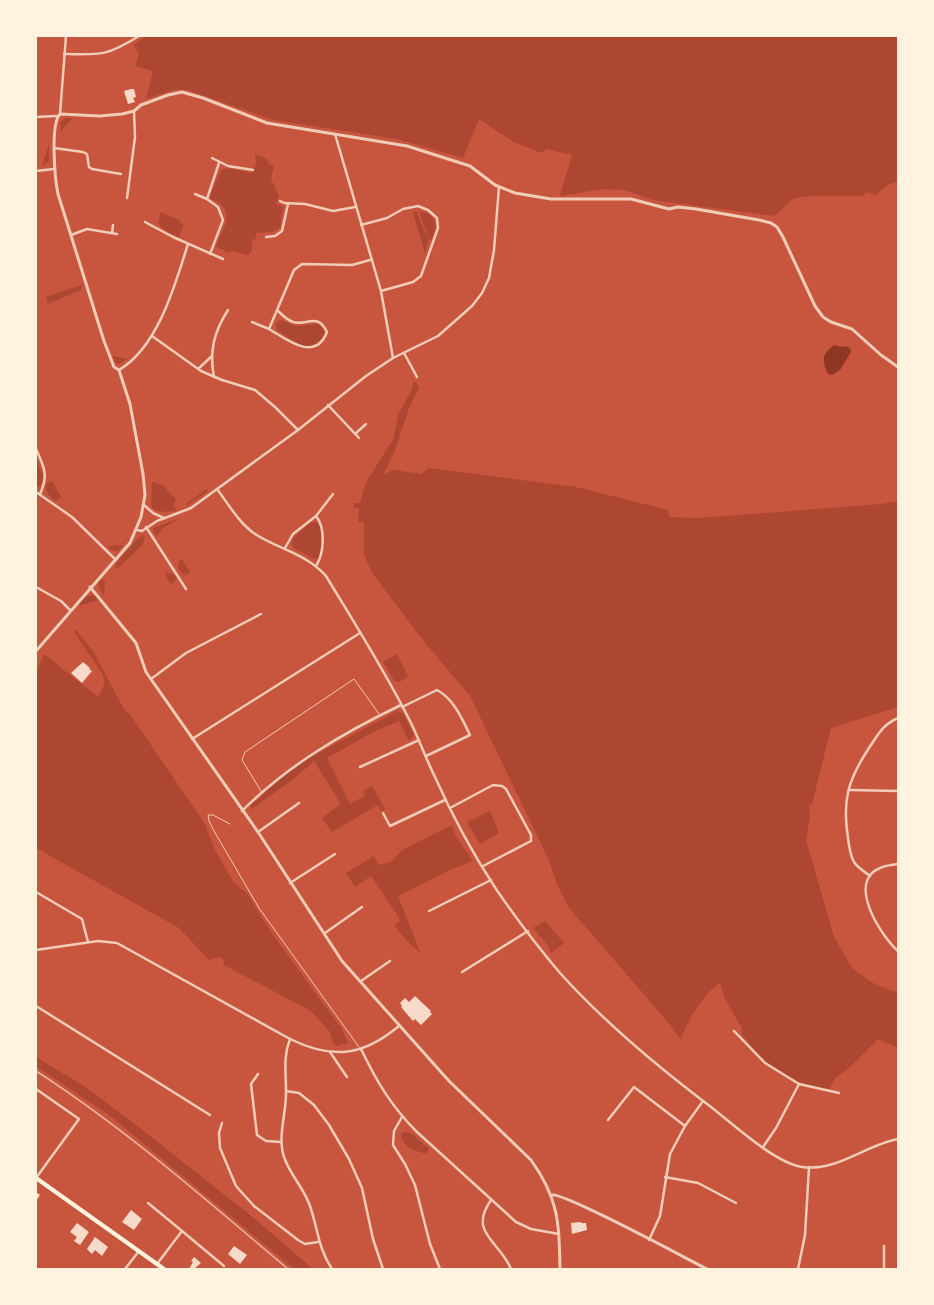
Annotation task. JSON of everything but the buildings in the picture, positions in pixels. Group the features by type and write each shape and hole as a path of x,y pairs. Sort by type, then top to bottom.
{"main road":[{"path":"36,1178 164,1269"}],"street":[{"path":"36,651 90,587 130,543 142,517 145,485 130,404 119,370 114,367 111,359 58,194 54,169 54,148 64,83 64,54 66,36"},
{"path":"64,54 99,55 116,50 139,36"},
{"path":"36,117 59,115 100,116 122,114 134,111 148,102 182,92 203,98 265,122 407,146 428,151 470,166 499,187 515,193 551,199 631,199 669,209 696,209 771,223 777,227 783,237 820,313 832,322 852,329 881,355 898,367"},
{"path":"127,198 135,137 134,111"},
{"path":"335,134 370,260 381,292 393,358"},
{"path":"54,148 83,152 88,154 89,167 92,169 121,174"},
{"path":"212,158 228,166 254,170"},
{"path":"207,199 220,163"},
{"path":"36,171 54,169"},
{"path":"137,530 142,531 146,527 164,518 191,508 393,358 438,336 472,306 482,293 489,278 493,257 499,187"},
{"path":"195,194 207,199 218,207 223,220 210,254"},
{"path":"280,200 288,204 305,204 333,211 355,207"},
{"path":"266,237 275,236 282,231 288,204"},
{"path":"361,225 387,218 403,209 418,206 428,210 437,218 438,228 421,276 413,282 381,292"},
{"path":"145,222 188,244 223,259"},
{"path":"112,233 113,225"},
{"path":"71,235 87,229 117,234"},
{"path":"119,370 152,336 165,309 188,244"},
{"path":"269,329 297,267 309,263 352,265 370,260"},
{"path":"214,377 212,356 216,333 228,310"},
{"path":"252,322 269,329 300,347 312,347 324,339 326,332 319,322 314,320 298,323 292,322 277,310"},
{"path":"152,336 198,369 214,377 255,390 298,430"},
{"path":"404,353 417,377"},
{"path":"198,369 212,356"},
{"path":"328,405 358,438"},
{"path":"355,434 366,424"},
{"path":"36,449 46,476 40,494"},
{"path":"217,489 237,517 247,528 316,566 326,576 402,706 419,740 445,800 491,880 541,950 562,975 627,1040 703,1101 783,1161 809,1168 832,1164 870,1148 898,1139"},
{"path":"36,492 72,517 116,560"},
{"path":"285,548 293,534 316,516 333,494"},
{"path":"144,505 152,513 164,518"},
{"path":"316,516 322,528 322,552 316,566"},
{"path":"146,527 186,589"},
{"path":"36,587 61,601 70,610"},
{"path":"90,587 136,643 146,672 258,832 342,961 399,1026 490,1123 531,1160 545,1180 552,1195 558,1219 560,1269"},
{"path":"152,679 186,653 260,614"},
{"path":"192,739 360,632"},
{"path":"242,810 262,791 310,755 381,716 438,690 452,704 461,717 470,735 426,756"},
{"path":"870,876 856,864 851,853 845,814 848,790 856,768 878,733 886,724 898,718"},
{"path":"360,768 419,740"},
{"path":"450,808 493,785 502,786 506,790 531,835 531,841 483,866"},
{"path":"848,790 898,791"},
{"path":"382,813 390,826 445,800"},
{"path":"258,832 299,803"},
{"path":"290,883 335,854"},
{"path":"898,864 879,868 870,876 866,887 871,911 883,935 898,951"},
{"path":"429,910 491,880"},
{"path":"36,892 82,919 88,942"},
{"path":"325,933 362,907"},
{"path":"462,972 528,931"},
{"path":"36,950 88,942 108,941 125,947 304,1046 330,1052 347,1052 377,1043 399,1026"},
{"path":"361,981 390,961"},
{"path":"36,1006 210,1115"},
{"path":"734,1031 765,1063 799,1084 839,1093"},
{"path":"290,1039 284,1066 286,1091 281,1142 284,1158 310,1206 318,1242 332,1269"},
{"path":"361,1049 383,1093 402,1117 516,1222 540,1232 559,1234"},
{"path":"330,1052 347,1077"},
{"path":"258,1074 251,1084 257,1135 266,1141 281,1142"},
{"path":"763,1146 776,1128 799,1084"},
{"path":"608,1120 634,1087 685,1126"},
{"path":"36,1089 79,1119 36,1178"},
{"path":"286,1091 299,1093 314,1105 329,1124 350,1159 362,1188 373,1239 382,1269"},
{"path":"649,1240 660,1216 670,1154 685,1126 703,1101"},
{"path":"402,1117 394,1132 393,1146 405,1164 415,1185 430,1244 440,1269"},
{"path":"222,1123 219,1133 220,1148 236,1186 254,1206 286,1232 305,1244 318,1242"},
{"path":"798,1269 805,1235 809,1168"},
{"path":"666,1177 698,1183 736,1203"},
{"path":"552,1195 562,1196 707,1269"},
{"path":"491,1200 483,1216 482,1227 511,1269"},
{"path":"148,1203 224,1266"},
{"path":"157,1264 182,1231"},
{"path":"884,1246 884,1269"},
{"path":"125,1269 139,1251"}],"lane":[{"path":"262,791 242,760 245,752 354,679 381,716"},
{"path":"230,824 213,815 208,816 214,831 259,908 361,1049"}],"shaded area":[{"path":"146,36 898,36 898,181 886,186 876,195 866,192 862,196 811,196 794,198 774,216 653,200 625,190 604,189 560,196 572,155 547,149 541,153 512,141 479,119 463,158 397,139 273,120 188,90 173,90 146,99 153,71 135,66 139,55 134,45"},
{"path":"65,118 72,118 61,131 60,123"},
{"path":"49,144 49,161 42,166"},
{"path":"255,154 267,159 269,165 274,165 271,179 279,196 276,204 283,207 280,227 273,232 256,233 256,238 252,241 252,250 249,255 231,251 230,253 216,247 225,226 226,214 224,208 219,203 211,199 210,195 221,170 228,168 251,173 256,164"},
{"path":"417,211 428,239 425,253 413,212"},
{"path":"419,211 430,215 435,222 433,236 430,241"},
{"path":"161,212 181,221 180,223 184,224 179,237 158,223"},
{"path":"82,285 81,290 48,304 46,297"},
{"path":"281,320 296,326 319,324 323,328 323,336 321,340 313,345 303,346 276,330 276,323"},
{"path":"834,345 842,347 846,346 850,348 851,352 840,370 832,375 828,374 824,358 827,352"},
{"path":"113,357 127,359 119,364 115,362"},
{"path":"413,381 417,383 419,388 409,408 394,453 383,475 393,470 421,474 429,468 576,487 668,510 669,517 699,518 881,504 898,501 898,707 831,728 812,804 809,806 810,817 806,840 834,937 852,968 873,983 898,993 898,1048 878,1039 850,1067 834,1079 830,1089 798,1081 775,1069 741,1034 742,1028 726,1001 720,983 701,1001 680,1039 668,1022 569,908 557,884 548,858 470,696 418,634 373,574 364,555 364,522 358,522 359,509 354,507 354,503 360,503 366,482 393,440 398,415 413,387"},
{"path":"36,458 43,476 41,485 36,487"},
{"path":"52,481 61,497 56,501 48,494 46,490 47,484"},
{"path":"152,482 163,485 176,500 173,506 177,510 166,512 153,509 151,506"},
{"path":"207,489 208,491 186,506 187,503"},
{"path":"181,518 163,528 157,536 155,535 153,528"},
{"path":"311,522 317,522 321,533 321,544 318,558 314,559 295,549 292,544 293,538"},
{"path":"145,535 143,544 117,569 115,565 138,538"},
{"path":"123,545 118,551 108,548 109,546"},
{"path":"182,559 190,572 185,575 181,573 178,568 179,561"},
{"path":"165,574 175,575 177,578 171,584"},
{"path":"102,579 105,582 104,596 98,584"},
{"path":"91,595 96,596 99,600 81,605 79,604 84,598"},
{"path":"76,630 93,651 125,711 129,713 205,824 215,850 234,883 247,893 271,932 341,1028 348,1043 336,1046 333,1043 330,1032 311,1011 224,965 223,959 219,957 209,960 179,928 36,848 36,673 44,654 98,697 104,685 102,673 74,632"},
{"path":"397,654 408,677 399,682 395,682 383,662"},
{"path":"397,711 403,713 414,735 409,741 399,721 375,731 327,758 350,804 365,796 363,791 372,786 385,809 381,811 378,805 332,832 322,818 341,804 314,761 292,780 252,809 250,806 287,773 311,757"},
{"path":"490,811 499,833 480,844 467,822"},
{"path":"452,825 455,835 473,861 450,870 398,896 421,954 406,940 394,925 400,921 398,916 371,876 355,887 346,873 374,856 378,865 391,862 402,850"},
{"path":"545,921 564,943 551,953 549,947 533,928"},
{"path":"36,1057 87,1088 135,1124 255,1219 313,1269 294,1269 113,1118 36,1066"},
{"path":"406,1132 411,1133 429,1149 426,1154 413,1150 404,1142 401,1134"}],"railway":[{"path":"36,1071 69,1093 134,1141 288,1269"}]}
